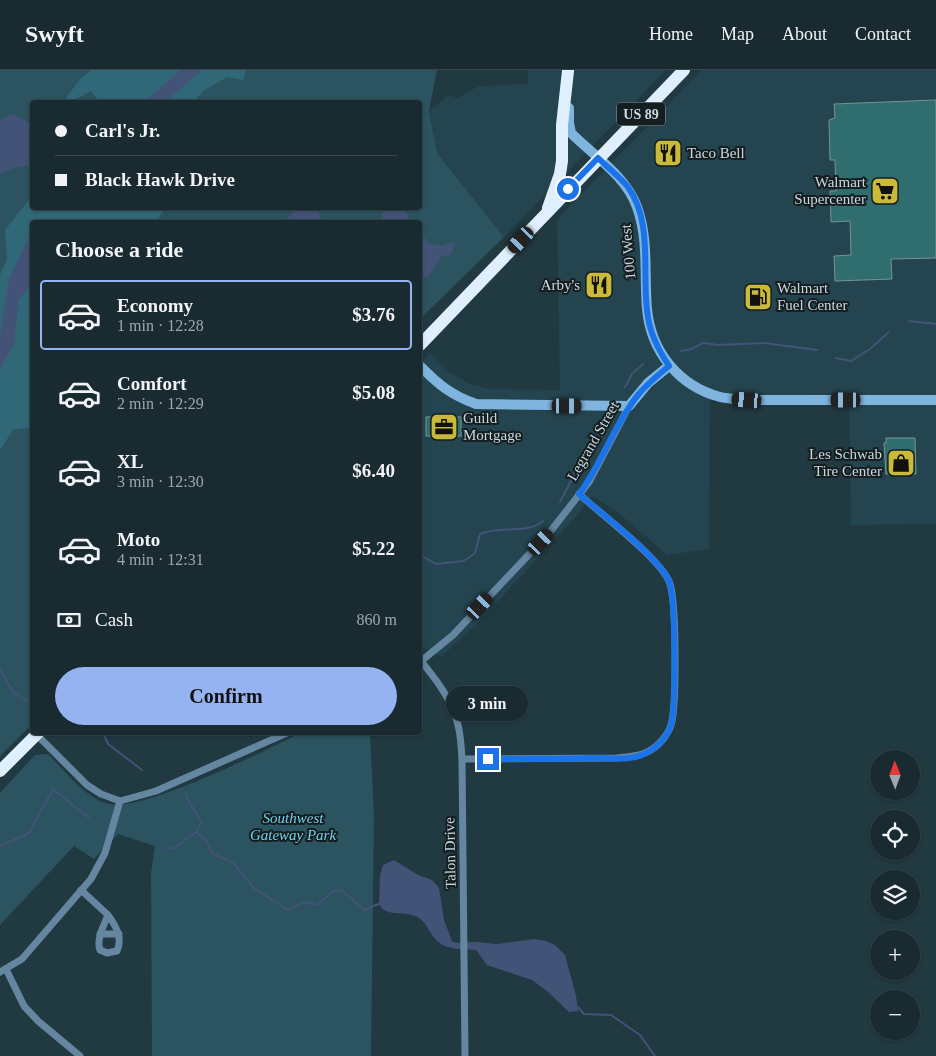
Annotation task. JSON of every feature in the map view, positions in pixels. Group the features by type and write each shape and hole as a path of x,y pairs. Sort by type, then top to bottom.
{"highway":[{"path":"546,213 561,168 562,125 568,70"},
{"name":"US 89","path":"422,343 684,70"},
{"path":"0,772 37,735"}],"main road":[{"name":"100 West","path":"568,70 571,134 628,188 642,224 645,248 647,310 650,326 657,346 669,366 684,380 700,390 722,398 747,400 936,400"},
{"name":"Legrand Street","path":"630,406 648,383 669,366"},
{"path":"422,368 440,386 456,397 476,404 630,406"}],"street":[{"name":"Legrand Street","path":"422,660 453,635 550,532 589,482 630,406"},
{"path":"462,759 617,758 641,756 655,749 665,737 672,723 674,696 674,608 669,582 658,564 579,494"},
{"name":"Talon Drive","path":"422,662 446,696 454,711 462,759 465,1056"},
{"path":"39,735 87,785 101,794 120,800 138,798 156,791 282,735"},
{"path":"80,1056 38,1021 24,1006 3,970 22,959 100,865 120,800"},
{"path":"81,890 108,915 119,934 120,946 117,951 107,953 100,950 98,945 100,934 108,915"},
{"path":"100,934 119,934"}],"shaded area":[{"path":"91,70 246,70 243,80 227,77 203,91 196,100 98,100 91,91 73,100 64,100 81,78"},
{"path":"181,70 202,70 167,100 146,100"},
{"path":"528,70 666,70 504,237 437,153 429,111 449,95 457,98 479,86 528,84"},
{"path":"702,70 936,70 936,524 851,525 849,394 710,397 709,549 667,555 616,511 592,496 578,514 481,620 441,657 422,646 422,362 430,353 448,371 469,384 490,389 560,390 557,219"},
{"path":"13,114 30,124 30,164 0,174 0,119"},
{"path":"30,199 30,210 163,210 158,220 30,220 30,427 13,430 0,450 0,275 7,260 5,230"},
{"path":"296,210 318,210 322,220 284,220"},
{"path":"381,210 405,210 410,220 383,220"},
{"path":"30,234 30,287 19,299 14,344 0,369 0,336 9,279"},
{"path":"422,235 428,243 441,246 452,242 455,245 450,255 442,256 428,277 422,277"},
{"path":"394,860 418,875 432,880 439,888 444,920 452,941 457,943 497,944 535,939 555,945 565,955 578,1011 569,1012 532,980 487,965 476,950 454,948 441,944 419,918 385,911 379,904 380,876 383,865"}],"green space":[{"path":"0,70 437,70 429,111 437,153 504,237 422,317 422,220 30,220 30,726 0,756"},
{"name":"Southwest Gateway Park","path":"297,735 370,735 374,815 371,1056 152,1056 151,873 155,846 118,834 94,859 74,846 0,925 0,793 35,755 48,754 76,783 100,801 109,804 126,804 175,790"}],"building":[{"name":"Walmart Supercenter","path":"936,100 936,258 891,259 892,279 835,281 834,256 851,255 850,221 831,222 830,191 836,191 835,160 830,160 829,120 835,118 834,104"},
{"name":"Taco Bell","path":"675,140 682,146 661,166 655,160"},
{"name":"Guild Mortgage","path":"426,417 461,417 461,436 426,436"},
{"name":"Les Schwab Tire Center","path":"886,438 915,438 916,474 886,474 884,443 886,443"}],"waterway":[{"path":"909,321 936,324"},
{"path":"836,358 851,361 870,349 889,332"},
{"path":"681,351 691,349 703,343 718,345 764,343 817,350"},
{"path":"625,387 632,374 643,364"},
{"path":"560,502 576,471 596,449 608,423"},
{"path":"422,556 436,564 464,561 475,553 480,534 496,530 529,528 543,521"},
{"path":"0,670 14,693 30,703"},
{"path":"104,735 108,744 142,770"},
{"path":"0,846 29,833 53,789 89,818"},
{"path":"186,794 201,823 196,832 205,839 212,853 233,863 254,888 288,910 304,902 317,905 335,890 344,892 364,910 381,903"},
{"path":"167,848 173,849 196,832"},
{"path":"578,1007 584,1014 611,1015 640,1035 655,1056"}],"place":[{"name":"Taco Bell","path":"668,153"},
{"name":"Walmart Supercenter","path":"885,191"},
{"name":"Arby's","path":"599,285"},
{"name":"Walmart Fuel Center","path":"758,297"},
{"name":"Guild Mortgage","path":"444,427"},
{"name":"Les Schwab Tire Center","path":"901,463"}],"route":[{"path":"488,759 617,758 641,756 655,749 665,737 672,723 674,696 674,608 669,582 658,564 579,494 589,482 630,406 648,383 669,366 657,346 650,326 647,310 645,248 642,224 628,188 598,158 568,189"}]}
